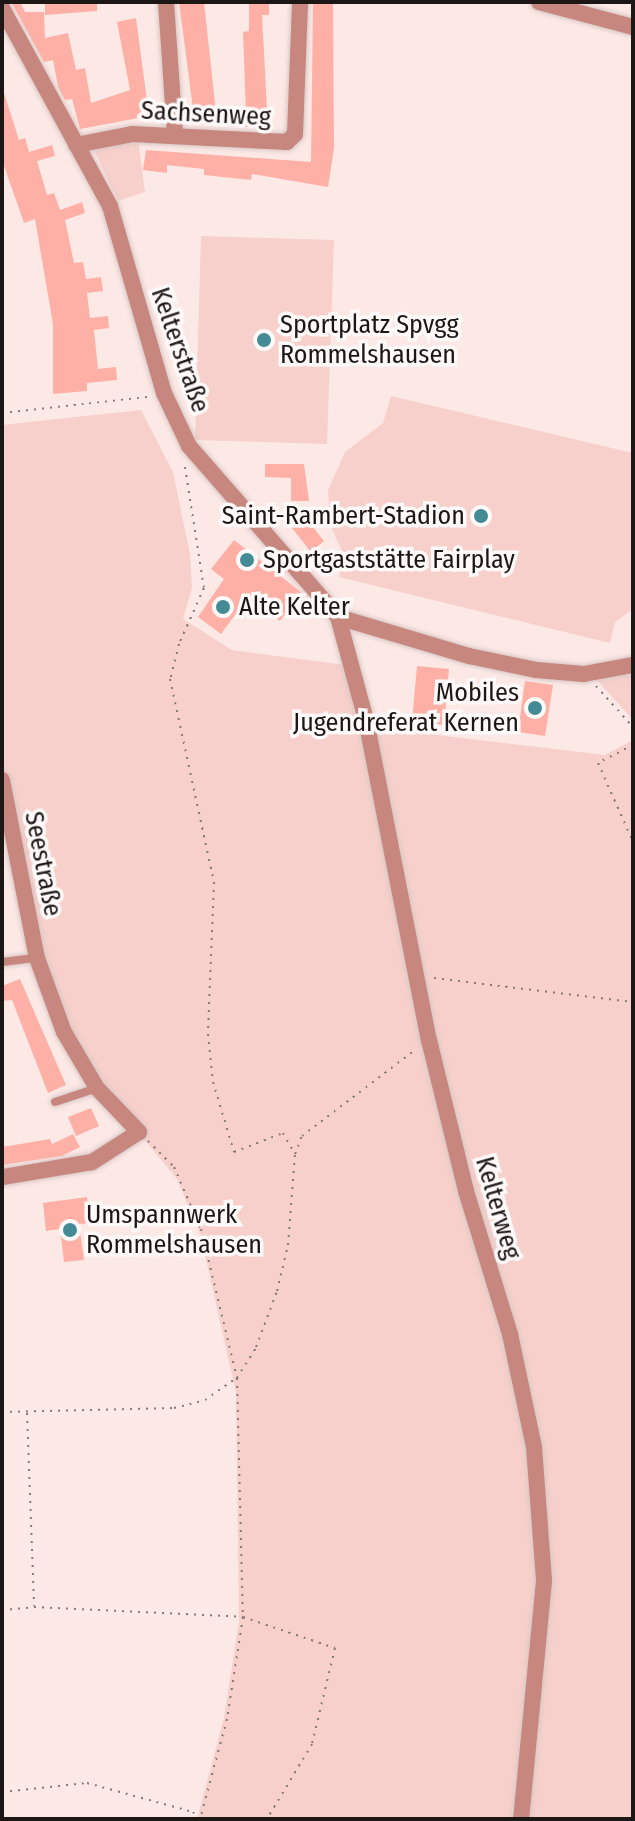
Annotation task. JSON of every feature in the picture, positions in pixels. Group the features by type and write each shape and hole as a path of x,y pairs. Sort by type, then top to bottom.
{"street":[{"path":"166,2 175,134"},
{"name":"Sachsenweg","path":"76,145 132,134 287,142 295,134 300,2"},
{"path":"539,2 633,27"},
{"name":"Kelterstraße","path":"2,8 110,206 164,393 189,446 338,617"},
{"path":"338,617 469,656 584,674 633,665"},
{"name":"Kelterweg","path":"338,617 366,720 429,1040 466,1191 510,1334 534,1447 544,1581 521,1819"},
{"name":"Seestraße","path":"2,780 37,958 64,1032 97,1088 139,1132"},
{"path":"2,1177 92,1162 139,1132"}],"lane":[{"path":"2,962 37,958"},
{"path":"55,1102 97,1088"}],"path":[{"path":"2,413 164,393"},
{"path":"189,446 185,470 204,588 179,644 170,679 214,882 208,1034 213,1082 234,1152 283,1133 295,1154"},
{"path":"584,674 633,727"},
{"path":"633,745 598,763 633,842"},
{"path":"417,976 633,1002"},
{"path":"2,1412 174,1408 205,1400 237,1378 256,1347 277,1291 288,1245 295,1154 302,1136 429,1040"},
{"path":"139,1132 174,1167 201,1229 237,1378 243,1617 227,1719 199,1819"},
{"path":"27,1411 34,1607"},
{"path":"2,1610 34,1607 243,1617 335,1648 312,1744 267,1819"},
{"path":"2,1792 87,1783 193,1812 199,1819"}],"shaded area":[{"path":"138,140 145,192 118,201 93,147"},
{"name":"Sportplatz Spvgg Rommelshausen","path":"201,236 334,240 327,444 195,440"},
{"name":"Saint-Rambert-Stadion","path":"391,396 633,453 633,609 615,622 610,643 339,577 344,556 330,524 328,490 345,452 383,423"},
{"path":"141,410 173,472 190,554 192,588 183,619 232,650 346,665 362,726 605,755 633,740 633,1819 197,1819 224,1718 239,1621 236,1393 201,1237 177,1179 143,1138 148,1132 104,1082 69,1025 42,953 2,761 2,425"},
{"path":"633,674 633,720 597,680"}],"building":[{"path":"11,2 20,2 25,12 44,12 45,38 68,33 76,70 85,68 91,103 130,90 117,22 136,18 149,116 80,129 72,99 65,100 58,87 53,60 44,62"},
{"path":"45,2 97,2 97,11 45,15"},
{"path":"179,2 204,2 217,122 195,124"},
{"path":"249,2 269,2 269,15 262,15 268,127 226,127 226,114 246,114 243,32 249,31"},
{"path":"313,2 333,2 334,148 328,187 252,174 251,180 204,175 204,169 167,165 167,173 143,170 146,150 311,162"},
{"path":"4,93 19,140 25,138 29,152 52,145 55,156 37,161 47,195 54,193 60,210 82,202 85,213 65,220 74,263 83,262 86,279 101,277 103,291 87,293 90,318 108,316 109,328 94,330 98,369 116,367 117,380 87,383 87,391 53,394 53,324 35,219 24,223 2,160"},
{"path":"265,464 304,464 309,501 291,501 291,478 265,477"},
{"path":"305,517 324,541 311,552 292,528"},
{"path":"234,540 301,592 280,621 248,597 221,634 198,617 224,579 211,569"},
{"path":"417,666 449,669 444,725 412,722"},
{"name":"Mobiles Jugendreferat Kernen","path":"525,681 553,685 545,736 518,732"},
{"path":"20,979 66,1085 48,1093 12,1000 2,1001 2,986"},
{"path":"91,1108 99,1126 76,1136 68,1117"},
{"path":"73,1134 80,1147 62,1156 2,1165 2,1147 50,1139 52,1144"},
{"name":"Umspannwerk Rommelshausen","path":"87,1197 91,1223 79,1224 84,1260 64,1262 60,1229 46,1231 43,1203"}],"place":[{"name":"Sportplatz Spvgg Rommelshausen","path":"264,340"},
{"name":"Saint-Rambert-Stadion","path":"481,516"},
{"name":"Sportgaststätte Fairplay","path":"247,560"},
{"name":"Alte Kelter","path":"223,607"},
{"name":"Mobiles Jugendreferat Kernen","path":"535,708"},
{"name":"Umspannwerk Rommelshausen","path":"70,1230"}]}
